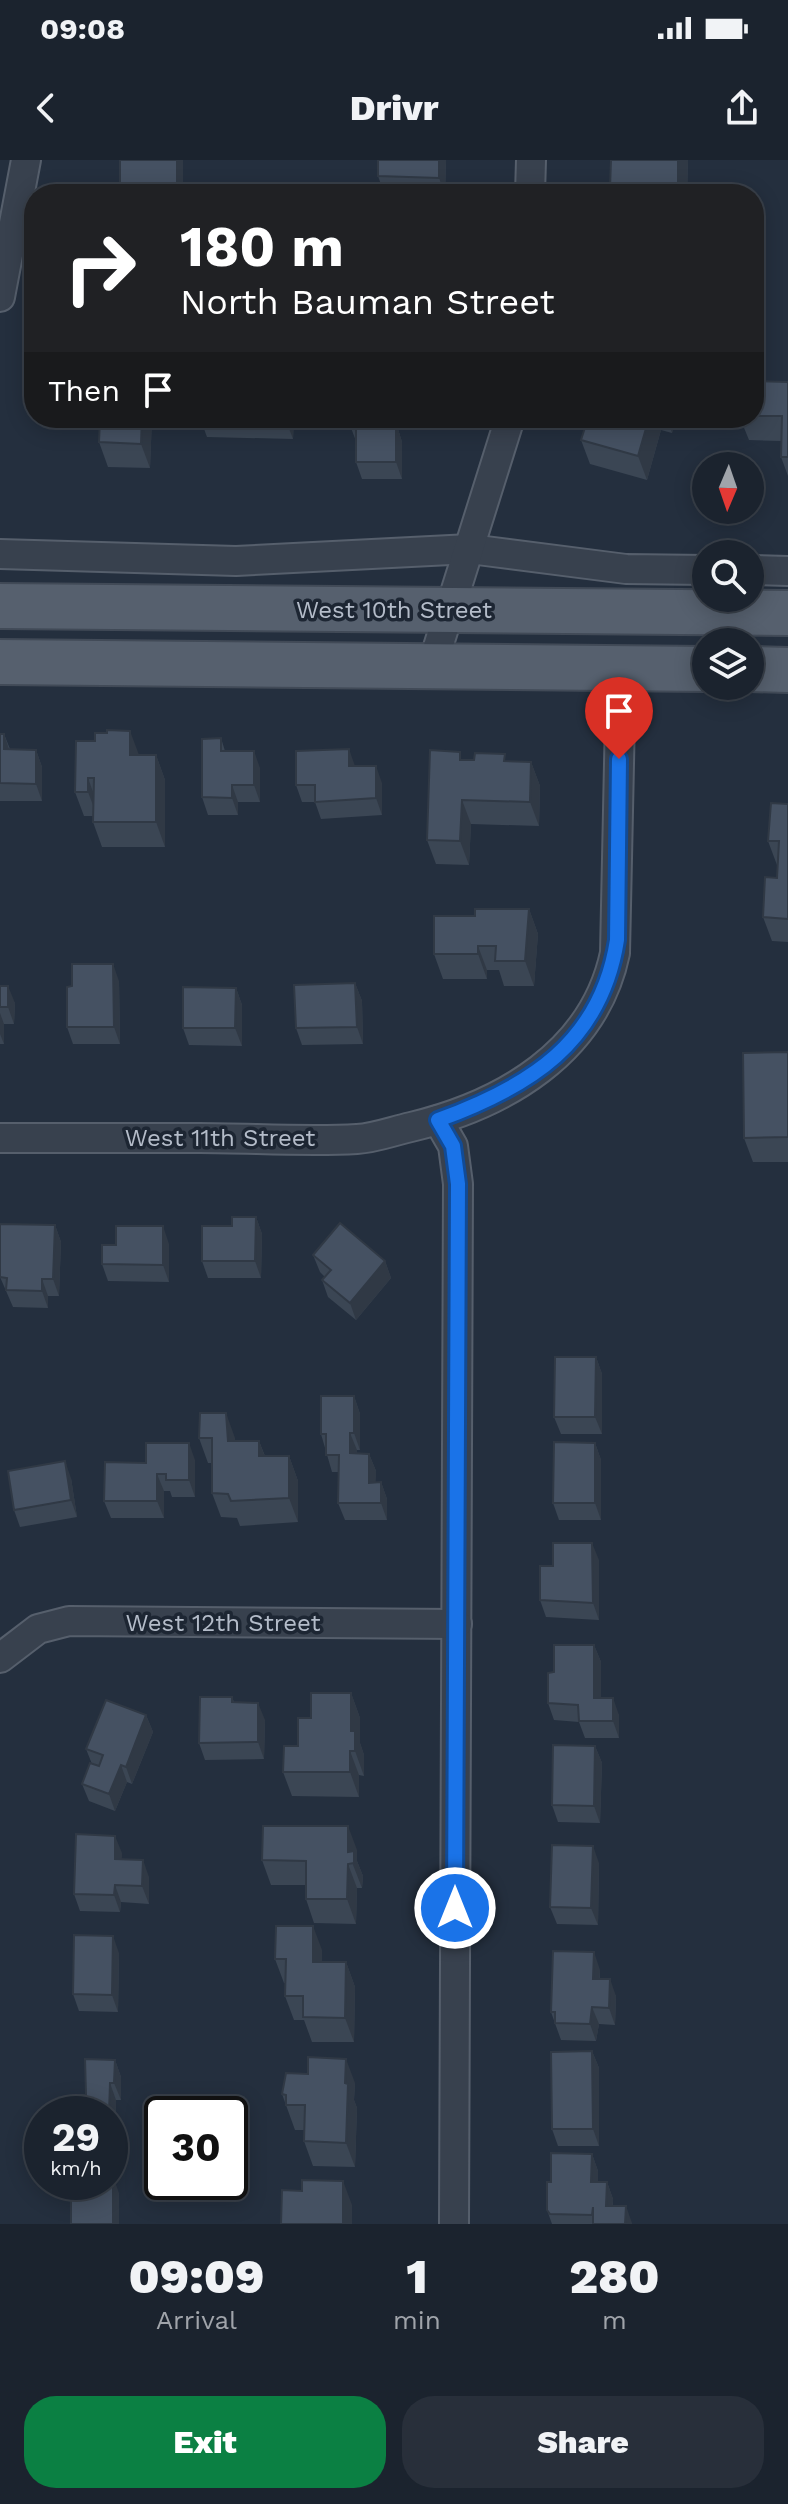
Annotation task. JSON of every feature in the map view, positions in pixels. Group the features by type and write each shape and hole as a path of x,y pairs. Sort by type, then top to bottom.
{"main road":[{"name":"West 10th Street","path":"0,606 788,613"},
{"path":"0,662 692,669"},
{"path":"764,669 788,670"}],"street":[{"path":"0,297 26,160"},
{"path":"530,184 531,160"},
{"path":"432,666 507,428"},
{"path":"0,554 236,561 470,549 626,569 692,570"},
{"path":"764,570 788,571"},
{"name":"West 11th Street","path":"0,1138 360,1139 438,1120 486,1102 555,1058 574,1041 602,993 617,940 621,669"},
{"path":"438,1120 453,1146 457,1170 454,2224"},
{"name":"West 12th Street","path":"0,1658 11,1646 38,1629 69,1621 457,1624"}],"building":[{"path":"120,160 177,160 177,184 120,184"},
{"path":"378,160 439,160 439,178 378,176"},
{"path":"611,160 678,160 678,184 610,184"},
{"path":"764,381 788,382 788,457 781,457 782,416 764,416"},
{"path":"100,428 142,428 141,444 99,442"},
{"path":"356,428 396,428 396,462 356,462"},
{"path":"585,428 646,428 638,456 581,440"},
{"path":"107,730 130,731 130,755 156,755 156,822 93,822 94,778 88,778 88,792 75,792 76,741 95,741 95,733 107,733"},
{"path":"0,734 4,734 4,749 36,750 36,784 0,783"},
{"path":"221,738 221,751 254,751 254,785 232,785 232,798 202,797 202,739"},
{"path":"349,749 349,766 376,766 376,798 315,802 315,785 296,785 296,751"},
{"path":"430,750 460,752 460,760 474,760 475,753 505,754 504,761 531,762 530,802 462,800 460,841 427,840"},
{"path":"771,803 788,804 788,919 763,917 765,877 777,878 779,841 768,841"},
{"path":"475,909 529,909 525,961 495,961 496,946 478,946 478,954 434,954 434,916 475,916"},
{"path":"72,964 113,964 114,1027 67,1027 67,987 72,986"},
{"path":"355,983 357,1027 296,1028 294,985"},
{"path":"0,986 8,986 8,1007 0,1007"},
{"path":"183,987 236,988 235,1028 183,1028"},
{"path":"788,1052 788,1137 744,1138 743,1053"},
{"path":"232,1217 256,1217 255,1261 202,1261 202,1226 232,1226"},
{"path":"340,1223 385,1261 350,1303 322,1280 331,1270 313,1255"},
{"path":"0,1224 55,1225 53,1279 42,1279 42,1291 6,1290 7,1278 0,1277"},
{"path":"116,1226 163,1226 163,1265 102,1264 102,1245 116,1245"},
{"path":"555,1357 596,1357 595,1417 554,1417"},
{"path":"321,1396 354,1396 354,1433 350,1433 350,1453 369,1454 369,1483 381,1482 381,1503 338,1503 339,1455 326,1455 326,1434 321,1434"},
{"path":"200,1413 226,1413 228,1441 259,1441 259,1456 289,1456 289,1498 231,1501 228,1494 212,1493 212,1438 199,1438"},
{"path":"554,1442 595,1443 595,1503 553,1503"},
{"path":"146,1443 189,1443 189,1480 166,1480 166,1474 157,1474 157,1501 104,1501 105,1462 146,1463"},
{"path":"65,1461 71,1500 14,1510 8,1471"},
{"path":"553,1543 592,1543 593,1603 540,1600 540,1566 553,1566"},
{"path":"554,1645 594,1645 594,1698 613,1698 613,1721 579,1721 578,1705 548,1703 548,1673 554,1672"},
{"path":"311,1693 351,1693 351,1731 355,1731 355,1751 350,1751 350,1772 283,1772 284,1746 298,1746 298,1718 311,1718"},
{"path":"200,1697 232,1697 232,1702 258,1703 258,1742 199,1743"},
{"path":"106,1700 146,1715 126,1767 121,1765 109,1794 82,1784 90,1763 99,1766 103,1755 86,1749"},
{"path":"553,1745 595,1746 594,1806 552,1805"},
{"path":"263,1826 348,1826 348,1852 354,1851 354,1863 348,1864 347,1899 306,1899 306,1861 262,1860"},
{"path":"76,1834 115,1836 115,1859 143,1860 142,1886 115,1885 114,1895 74,1894"},
{"path":"552,1845 593,1846 591,1908 550,1907"},
{"path":"276,1926 313,1926 313,1962 346,1962 345,2018 303,2017 303,1996 285,1996 286,1959 275,1959"},
{"path":"74,1935 113,1936 112,1995 73,1994"},
{"path":"553,1951 594,1952 593,1979 610,1979 609,2008 592,2007 590,2024 555,2023 555,2012 551,2012"},
{"path":"592,2051 593,2129 552,2129 551,2052"},
{"path":"308,2057 346,2059 346,2143 304,2141 305,2105 286,2105 286,2095 282,2094 286,2073 308,2074"},
{"path":"85,2059 115,2060 114,2083 110,2083 110,2096 73,2096 86,2095"},
{"path":"551,2153 592,2154 591,2182 607,2182 606,2206 626,2206 625,2224 593,2224 593,2207 592,2215 550,2214 547,2210 547,2182 551,2182"},
{"path":"302,2180 343,2181 343,2224 281,2224 282,2190 302,2191"},
{"path":"71,2200 113,2200 113,2224 71,2224"}],"route":[{"path":"455,1908 458,1184 453,1146 438,1120 486,1102 545,1067 574,1041 596,1006 611,969 617,940 619,759"}]}
